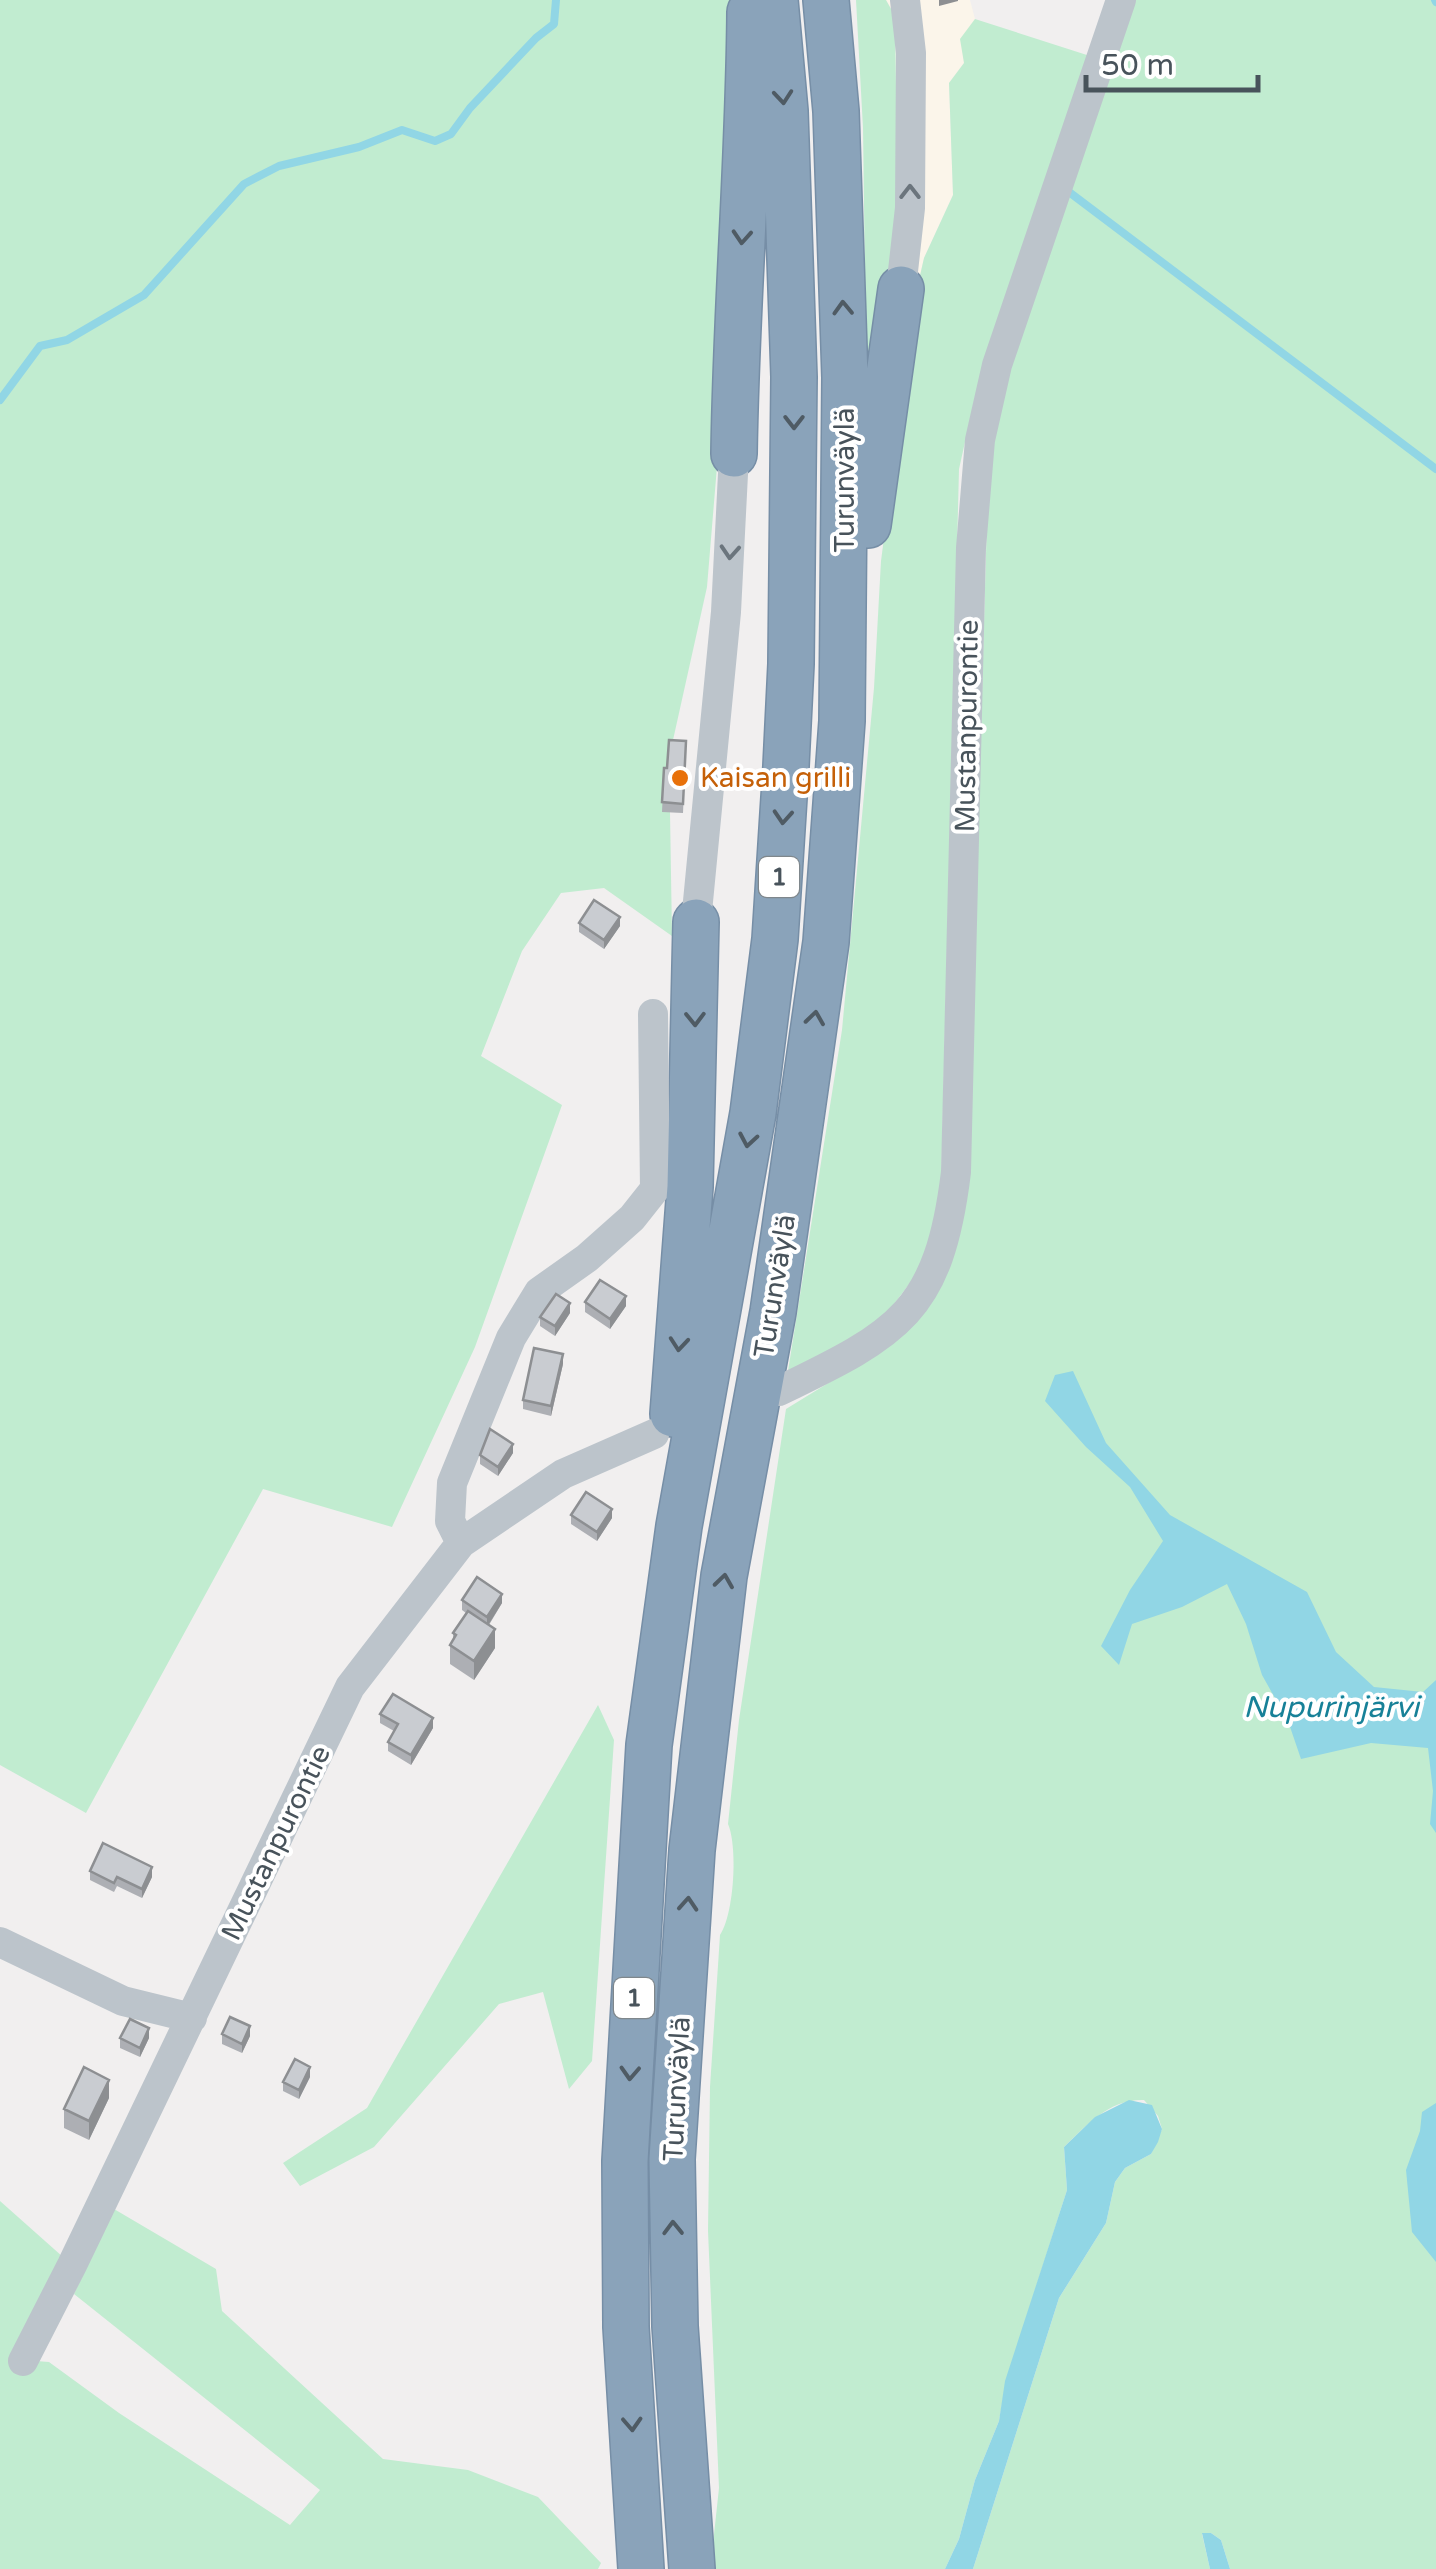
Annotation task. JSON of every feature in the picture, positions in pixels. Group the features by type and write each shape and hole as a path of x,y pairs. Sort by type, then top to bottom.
{"highway":[{"path":"734,454 736,326 749,124 750,0"},
{"name":"Turunväylä","path":"640,2548 626,2327 625,2161 649,1745 679,1526 753,1113 775,938 791,664 794,377 784,111 775,0"},
{"name":"Turunväylä","path":"692,2569 675,2326 672,2159 692,1850 724,1576 773,1312 826,942 842,720 845,378 836,111 826,0"},
{"path":"842,720 901,288"},
{"path":"649,1745 662,1517 690,1187 696,922"}],"street":[{"path":"901,288 910,208 910,54 905,0"},
{"name":"Mustanpurontie","path":"779,1390 884,1335 918,1299 940,1258 948,1230 956,1172 971,548 980,440 997,365 1121,0"},
{"path":"696,922 726,612 734,454"},
{"path":"461,1544 450,1522 452,1483 511,1338 539,1292 587,1258 632,1218 655,1189 654,1014"},
{"name":"Mustanpurontie","path":"22,2361 350,1688 461,1544 563,1474 654,1434"},
{"path":"0,1942 124,2001 192,2018"}],"shaded area":[{"path":"886,0 970,0 975,19 961,39 964,63 949,83 953,195 924,258 916,293 898,227 895,16"}],"green space":[{"path":"0,0 735,0 726,358 707,587 671,749 663,811 670,812 672,936 604,888 561,893 522,951 481,1056 562,1105 475,1347 392,1527 263,1489 86,1813 0,1765"},
{"path":"856,0 886,0 895,16 898,227 867,432 863,128"},
{"path":"1136,0 1436,0 1436,2569 1230,2569 1221,2540 1211,2533 1202,2534 1210,2569 973,2569 1059,2298 1106,2223 1115,2182 1125,2168 1151,2154 1162,2129 1158,2116 1144,2100 1109,2109 1064,2147 1067,2190 1006,2381 999,2421 945,2569 713,2569 719,2488 708,2231 710,2087 720,1935 729,1912 733,1880 728,1824 739,1720 786,1409 843,1374 932,1294 978,835 988,483 993,431 1014,349"},
{"path":"975,19 1090,56 975,397 959,469 941,1185 931,1239 916,1275 888,1312 837,1351 788,1371 842,1030 874,688 881,561 916,293 924,258 953,195 949,83 964,63 960,39"},
{"path":"598,1705 614,1740 592,2061 569,2089 543,1992 499,2004 374,2147 300,2186 283,2163 367,2108"},
{"path":"0,2201 72,2265 23,2360 49,2362 119,2413 290,2525 320,2490 74,2294 114,2209 216,2269 222,2311 383,2459 468,2470 538,2497 601,2563 598,2569 0,2569"}],"water":[{"name":"Nupurinjärvi","path":"1073,1371 1106,1443 1170,1515 1307,1592 1336,1652 1374,1687 1423,1692 1436,1680 1436,1833 1430,1824 1433,1791 1428,1748 1371,1743 1301,1759 1288,1721 1262,1675 1246,1624 1227,1584 1182,1607 1132,1624 1119,1665 1101,1646 1130,1590 1163,1541 1130,1487 1086,1447 1045,1401 1055,1375"},
{"path":"1129,2100 1152,2105 1162,2129 1158,2142 1151,2154 1125,2168 1115,2182 1106,2223 1059,2298 973,2569 945,2569 999,2421 1005,2381 1067,2190 1064,2147 1095,2117"},
{"path":"1436,2103 1436,2262 1412,2232 1406,2170 1420,2131 1422,2112"},
{"path":"1202,2533 1211,2533 1221,2540 1230,2569 1210,2569"}],"building":[{"path":"669,740 686,741 683,804 662,802"},
{"path":"594,900 620,917 604,940 579,923"},
{"path":"600,1280 626,1296 610,1319 585,1302"},
{"path":"556,1294 570,1303 555,1326 540,1317"},
{"path":"534,1348 563,1354 551,1406 523,1400"},
{"path":"490,1429 513,1444 498,1467 480,1455"},
{"path":"586,1492 612,1509 597,1532 571,1515"},
{"path":"477,1577 502,1594 487,1617 462,1600"},
{"path":"468,1611 495,1629 474,1661 450,1645"},
{"path":"393,1694 433,1718 411,1755 388,1742 398,1724 380,1714"},
{"path":"103,1843 152,1867 142,1889 117,1877 114,1883 90,1871"},
{"path":"230,2017 250,2026 242,2044 222,2034"},
{"path":"130,2019 149,2028 140,2048 120,2038"},
{"path":"295,2059 310,2067 299,2090 283,2082"},
{"path":"84,2067 109,2080 89,2121 64,2109"}],"waterway":[{"path":"0,400 40,346 67,340 144,295 244,184 279,166 359,147 402,130 435,141 451,134 470,108 554,24 556,0"},
{"path":"1069,192 1436,469"}],"place":[{"name":"Kaisan grilli","path":"680,778"}]}
